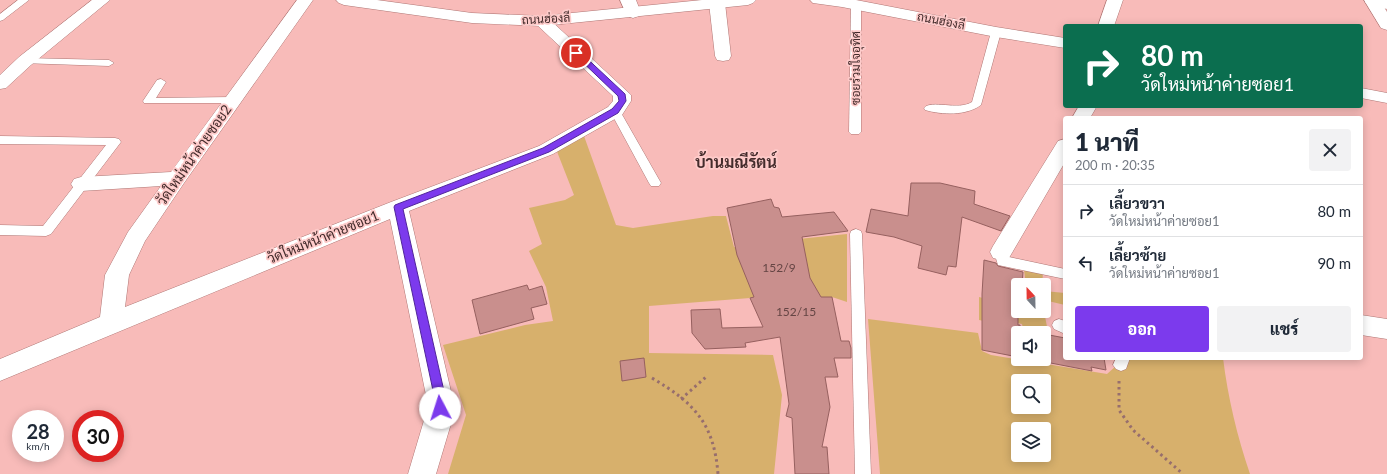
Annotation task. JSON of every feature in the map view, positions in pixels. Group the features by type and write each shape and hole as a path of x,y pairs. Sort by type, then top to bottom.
{"street":[{"path":"0,84 25,61 102,0"},
{"name":"วัดใหม่หน้าค่ายซอย2","path":"111,323 117,275 136,238 177,178 305,0"},
{"name":"ถนนฮ่องลี","path":"344,0 472,18 542,21 630,6 717,3 748,0"},
{"name":"ถนนฮ่องลี","path":"818,0 858,2 996,32 1063,43"},
{"path":"1107,24 1116,0"},
{"path":"1377,2 1387,25"},
{"path":"717,3 723,56"},
{"path":"542,21 622,95 622,101 615,111"},
{"path":"1363,93 1387,98"},
{"name":"วัดใหม่หน้าค่ายซอย1","path":"0,370 111,323 398,207 546,150 615,111"},
{"path":"1001,252 1063,148"},
{"path":"81,184 177,178"},
{"path":"398,207 440,400 439,417 422,474"},
{"path":"1363,325 1387,329"}],"lane":[{"path":"0,18 24,0"},
{"name":"ซอยร่วมใจอุทิศ","path":"855,132 858,2"},
{"path":"929,108 972,108 977,102 996,32"},
{"path":"25,61 109,63"},
{"path":"161,82 148,101 233,100"},
{"path":"615,111 656,183"},
{"path":"0,140 115,142 46,231 0,230"},
{"path":"856,234 863,474"},
{"path":"1001,252 1003,261 1063,274"}],"path":[{"path":"1122,361 1118,392 1119,410 1133,430 1183,474"},
{"path":"681,399 706,377"},
{"path":"652,378 666,386 703,421 712,438 718,474"}],"shaded area":[{"path":"584,136 616,225 633,228 713,216 726,216 734,247 739,248 739,245 847,234 847,302 832,297 821,297 813,284 750,298 649,306 649,353 773,355 782,395 774,474 448,474 466,415 443,345 525,325 553,321 546,287 529,251 542,244 529,208 565,200 574,195 556,149"},
{"path":"1024,270 1043,273 1043,278 1025,278"},
{"path":"1051,292 1063,293 1063,305 1051,302"},
{"path":"979,297 1011,305 1011,318 1045,318 1047,326 1022,326 1022,324 1002,320 1003,325 979,320"},
{"path":"868,319 978,333 982,351 991,355 1011,358 1011,366 1051,365 1107,374 1116,366 1116,360 1223,360 1241,445 1250,474 880,474"}],"building":[{"path":"911,183 940,183 975,191 974,204 1010,216 1001,231 962,217 956,267 948,266 946,275 918,268 922,246 894,237 866,232 871,209 908,216"},
{"path":"771,199 774,207 779,208 782,217 834,212 848,231 802,237 810,278 821,297 832,297 841,341 849,341 851,348 851,358 834,358 838,377 825,377 830,407 822,447 827,447 829,474 795,474 792,418 786,416 789,404 780,337 745,343 746,347 705,349 692,333 691,310 720,309 722,328 763,327 750,298 754,297 737,255 727,208"},
{"path":"984,260 996,263 998,266 1023,272 1023,278 1011,278 1011,318 1018,318 1018,325 1020,326 1011,326 1011,356 982,350 982,294"},
{"path":"527,285 529,290 542,286 547,304 531,308 534,319 480,334 472,300"},
{"path":"1051,335 1063,338 1063,360 1104,360 1106,370 1091,367 1092,371 1051,363"},
{"path":"644,358 646,377 622,381 620,361"}],"district":[{"name":"บ้านมณีรัตน์","path":"736,162"}],"route":[{"path":"440,408 440,400 398,207 546,150 615,111 622,101 622,95 576,53"}]}
